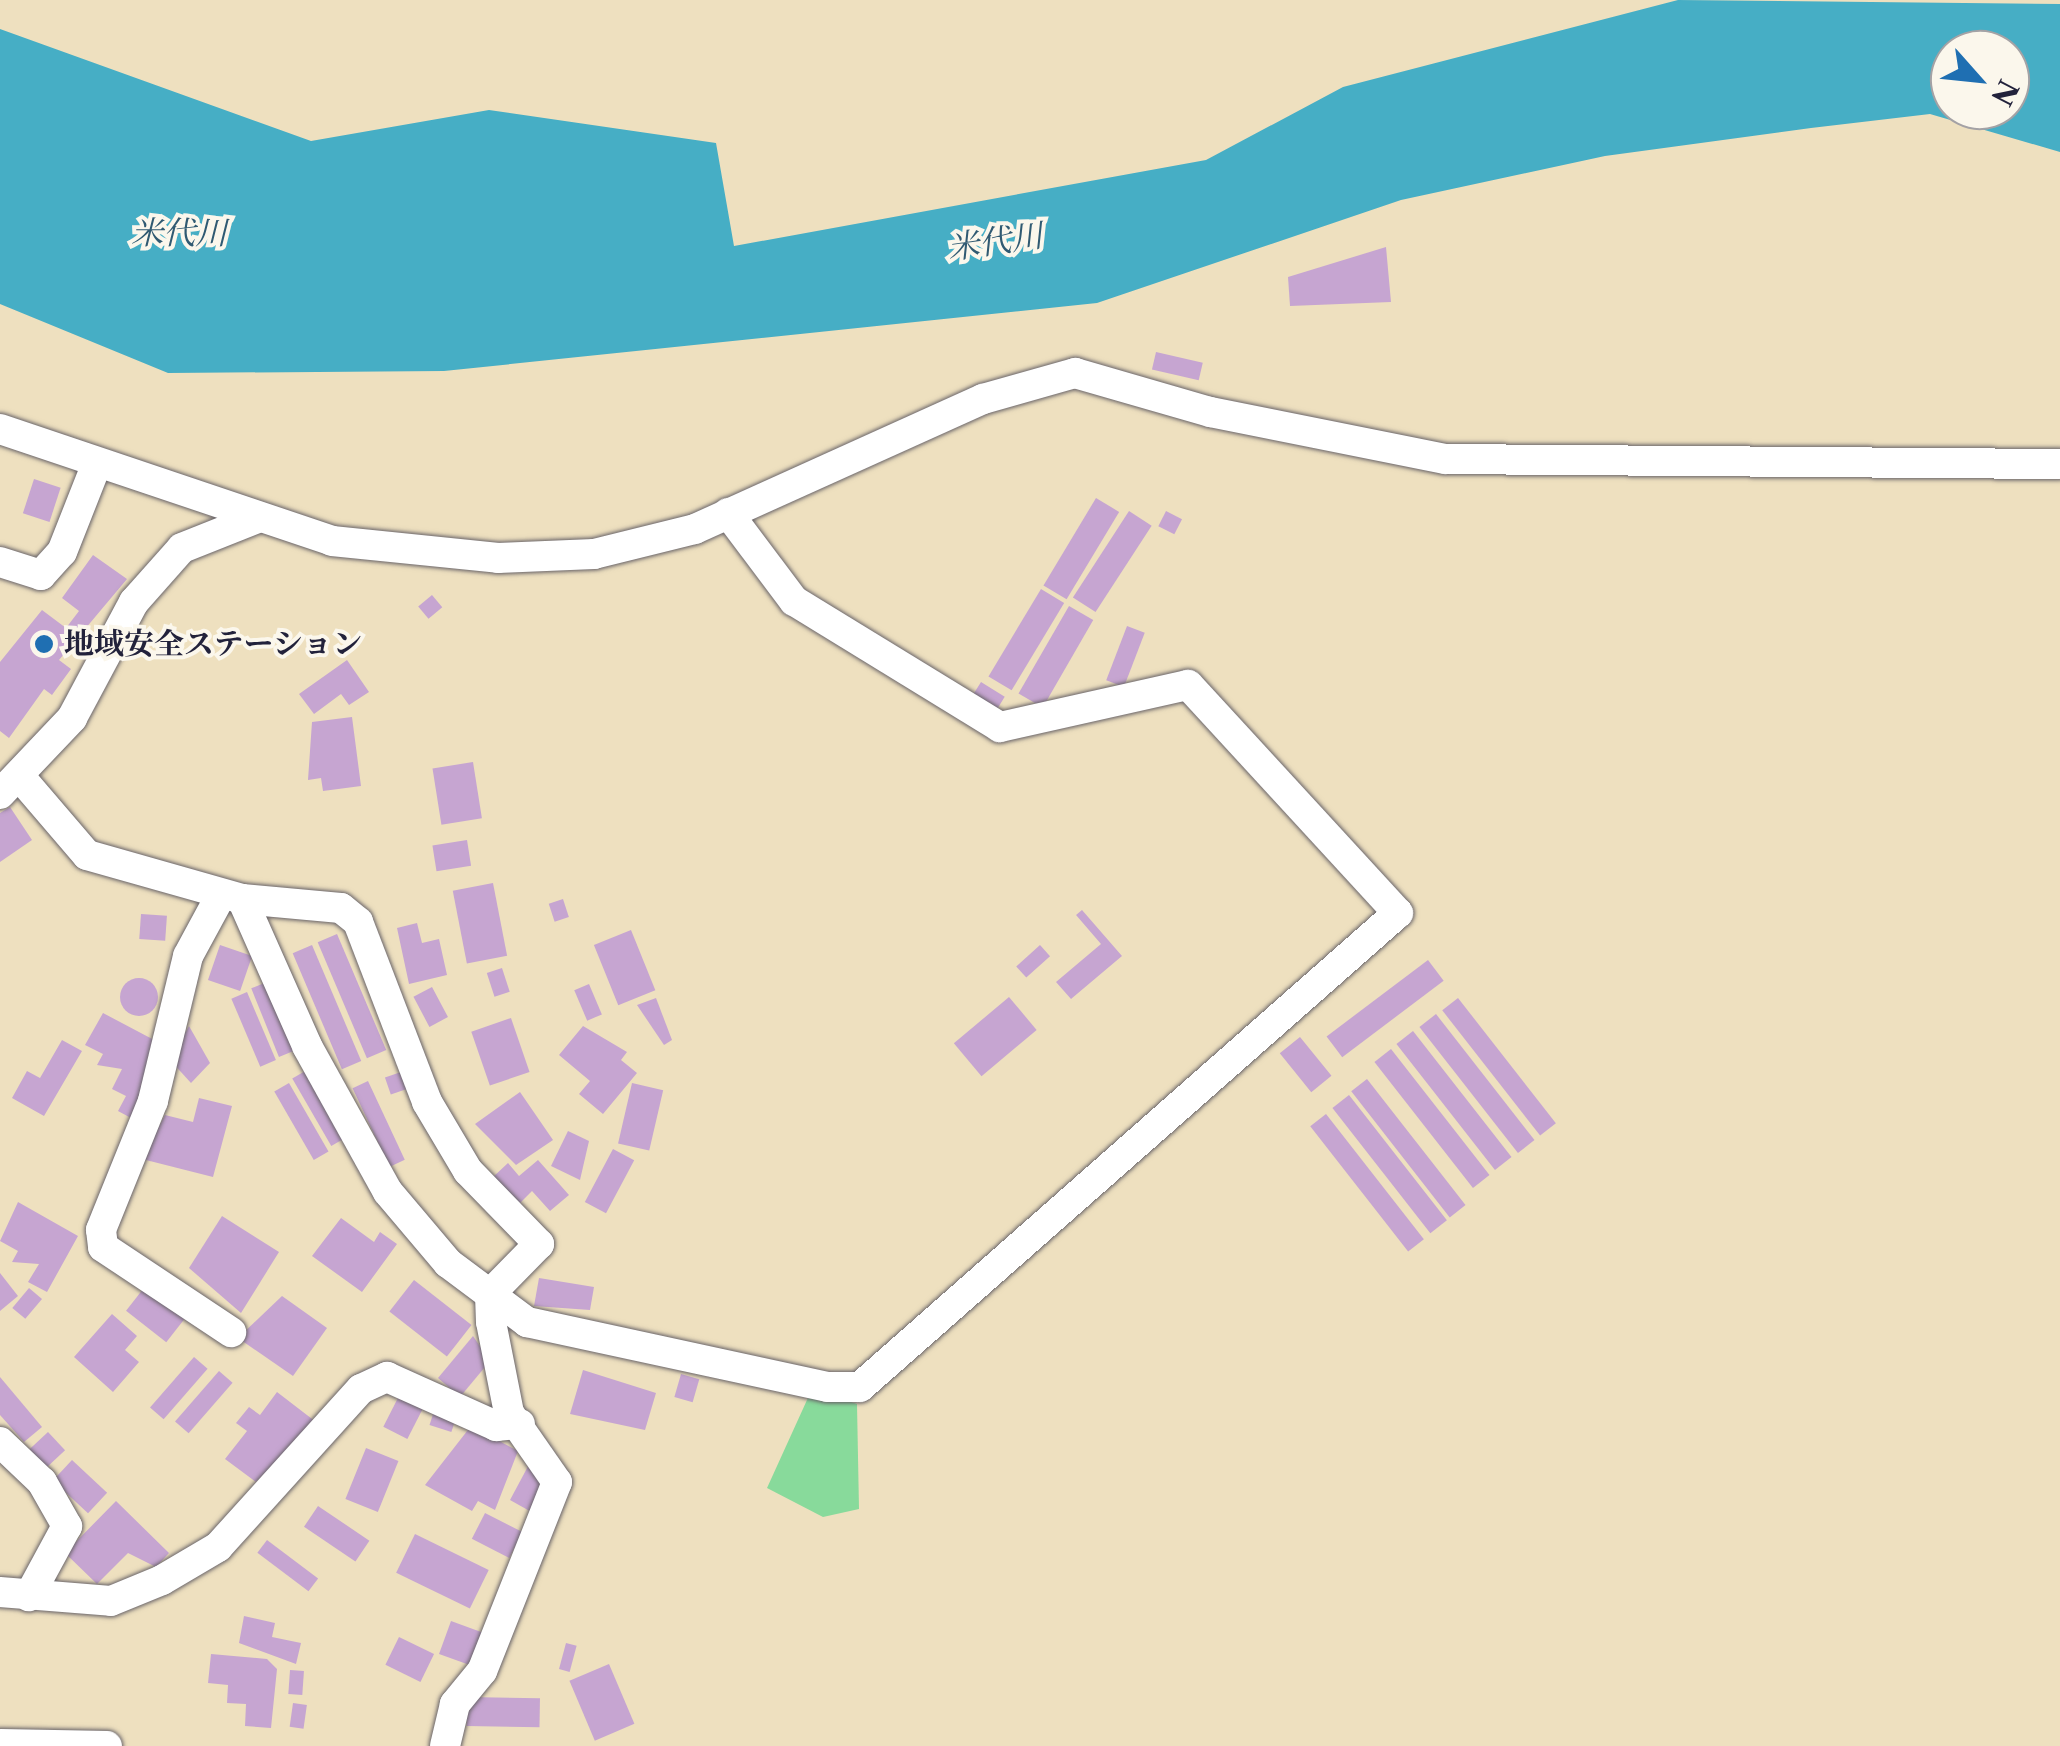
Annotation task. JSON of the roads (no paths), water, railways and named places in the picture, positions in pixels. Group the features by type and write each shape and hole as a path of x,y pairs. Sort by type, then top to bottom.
{"street":[{"path":"0,429 254,519 332,541 498,558 594,554 728,514 983,399 1074,373 1210,412 1445,459 2060,464"},
{"path":"0,562 41,575 62,552 97,463"},
{"path":"232,897 307,1046 388,1192 448,1263 527,1322 860,1387 1398,913 1188,685 1000,727 794,601 728,514"},
{"path":"254,519 182,548 134,602 72,718 10,786 87,855 232,897 341,908 358,922 427,1102 468,1170 539,1244 490,1294"},
{"path":"232,897 188,956 153,1101 101,1230 103,1247 232,1332"},
{"path":"445,1746 455,1704 482,1670 558,1482 509,1412 490,1294"},
{"path":"15,1594 111,1601 218,1548 362,1390 387,1377 496,1426 520,1424"},
{"path":"0,1442 42,1482 67,1526 15,1594"},
{"path":"0,1744 107,1746"}],"water":[{"name":"米代川","path":"1678,0 2060,4 2060,152 1985,130 2030,130 2030,30 1930,30 1930,114 1605,156 1401,200 1097,303 444,371 168,373 0,304 0,29 311,141 489,110 716,143 734,246 1206,160 1343,87"}],"place":[{"name":"地域安全ステーション","path":"44,644"}]}
